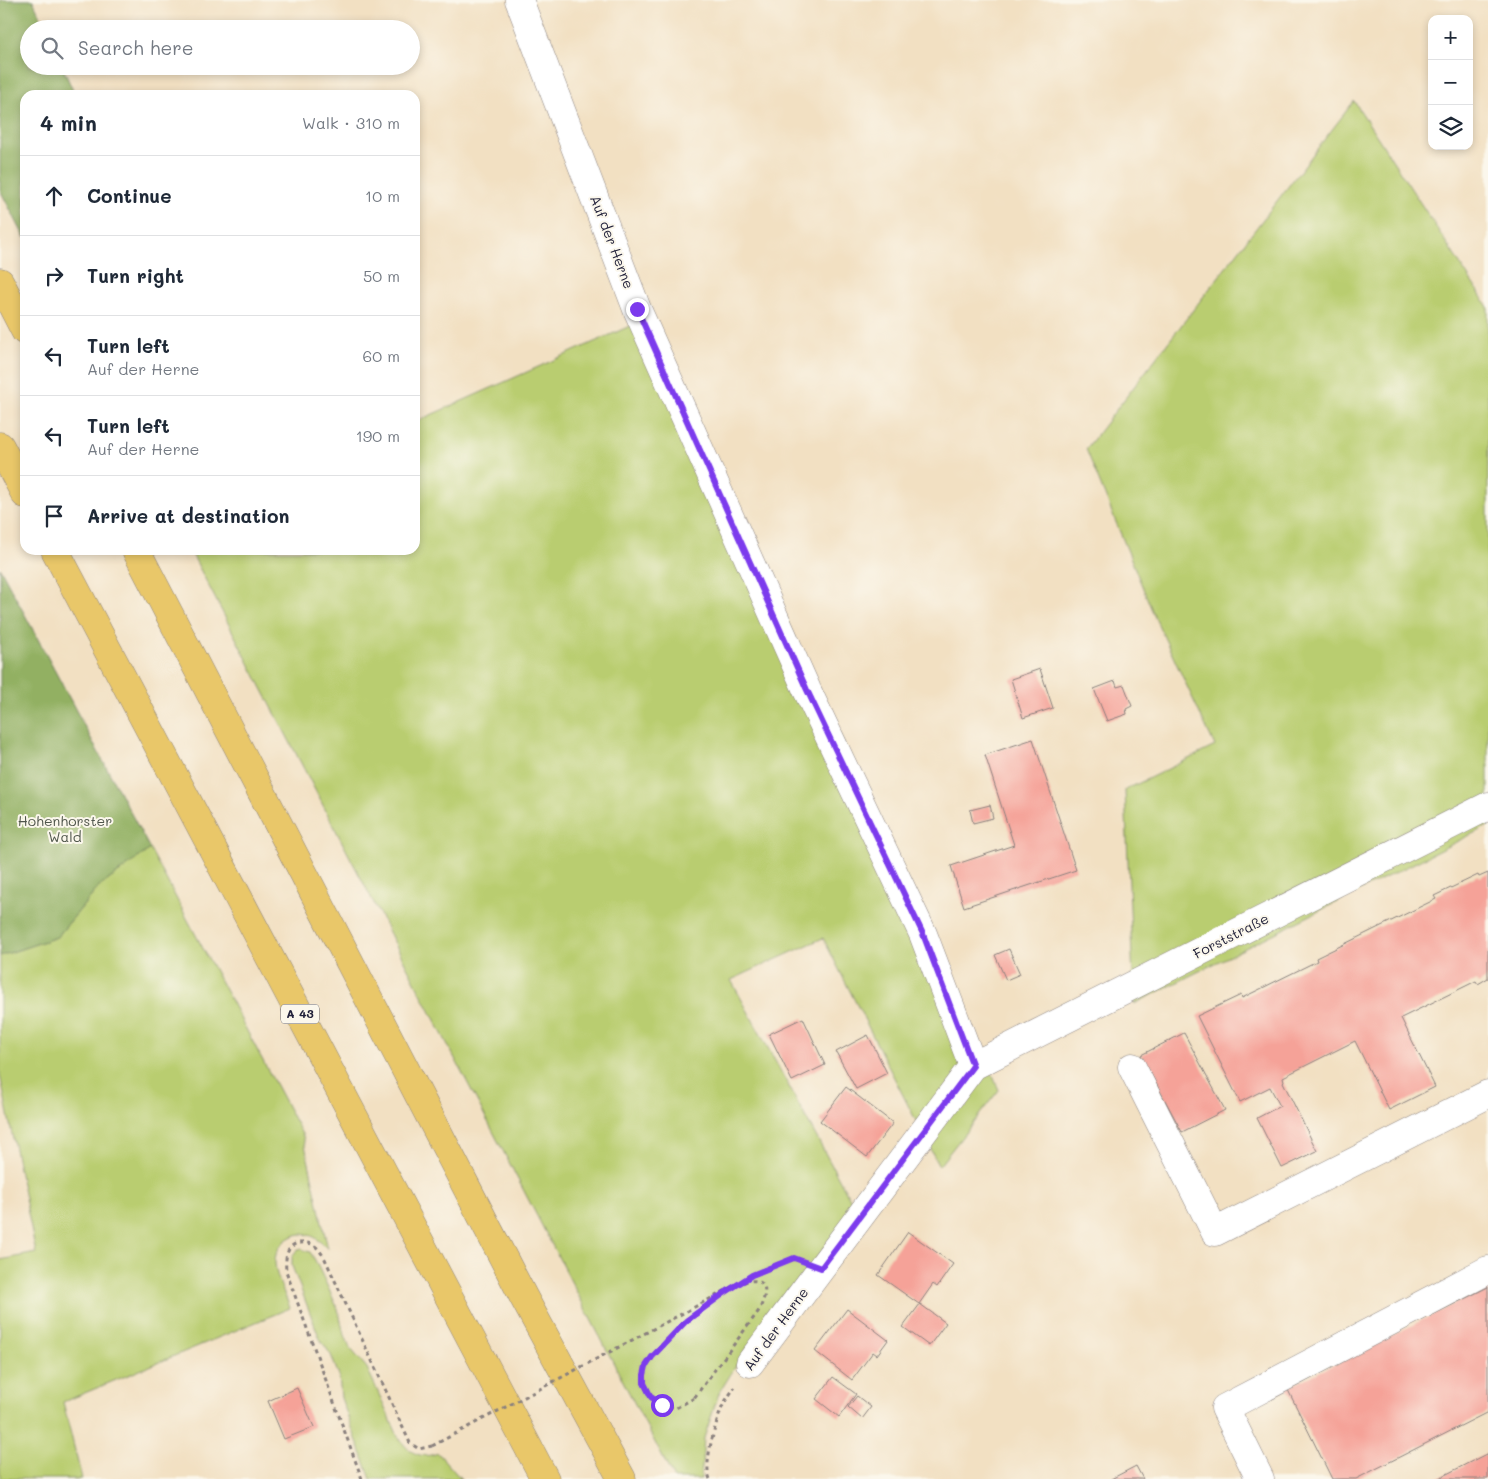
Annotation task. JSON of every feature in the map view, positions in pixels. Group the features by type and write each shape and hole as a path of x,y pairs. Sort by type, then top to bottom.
{"highway":[{"path":"0,282 20,322"},
{"path":"0,446 20,484"},
{"name":"A 43","path":"58,555 546,1479"},
{"path":"139,555 515,1281 622,1479"}],"street":[{"name":"Auf der Herne","path":"519,0 637,309 807,690 923,934 973,1066 750,1363"},
{"name":"Forststraße","path":"973,1066 1488,806"},
{"path":"1132,1067 1215,1232 1488,1094"},
{"path":"1260,1479 1225,1408 1488,1270"}],"path":[{"path":"362,1479 286,1271 285,1261 287,1252 291,1245 295,1243 304,1242 317,1247 325,1258 410,1443 419,1449 432,1446 738,1284 751,1279 760,1282 766,1290 765,1299 758,1312 694,1398 676,1408 662,1405 651,1397 644,1383 644,1375 646,1366 652,1357 686,1321 752,1275 794,1258 821,1268"},
{"name":"Auf der Herne","path":"710,1479 708,1474 711,1442 721,1410 750,1363"}],"green space":[{"path":"0,0 33,0 42,20 20,20 20,75 66,75 73,90 20,90 20,228 0,190"},
{"path":"1354,101 1488,307 1488,826 1134,1004 1125,790 1215,746 1156,620 1086,449"},
{"path":"648,318 928,928 999,1090 939,1166 823,938 731,980 855,1208 747,1348 719,1393 704,1438 701,1479 674,1479 193,555 420,555 420,420"},
{"name":"Hohenhorster Wald","path":"0,568 150,849 99,887 57,937 0,956"},
{"path":"150,849 303,1136 328,1249 314,1237 303,1234 291,1237 281,1245 275,1257 275,1263 279,1280 290,1308 63,1402 82,1479 0,1479 0,1260 36,1253 0,1075 0,956 57,937 99,887"},
{"path":"302,1249 310,1252 315,1260 338,1309 350,1348 367,1368 402,1442 410,1450 420,1455 425,1456 438,1453 461,1479 371,1479 341,1398 339,1376 331,1355 320,1339 292,1266 292,1257 296,1251"}],"building":[{"path":"1040,669 1053,708 1023,718 1011,679"},
{"path":"1115,681 1117,687 1124,685 1132,706 1126,709 1127,714 1107,721 1094,689"},
{"path":"1033,739 1076,870 964,907 951,866 1014,845 985,755"},
{"path":"990,805 993,818 973,823 970,810"},
{"path":"1488,873 1488,978 1478,984 1476,981 1401,1018 1435,1087 1389,1110 1355,1041 1283,1077 1283,1082 1317,1151 1282,1168 1257,1118 1280,1106 1270,1087 1240,1102 1197,1016 1241,995 1242,998 1317,961 1316,958 1436,899 1434,896 1478,875 1479,877"},
{"path":"1009,949 1020,974 1006,980 995,955"},
{"path":"803,1018 825,1065 792,1081 769,1034"},
{"path":"1184,1033 1225,1110 1182,1132 1141,1055"},
{"path":"868,1035 887,1073 856,1089 836,1052"},
{"path":"846,1087 893,1123 867,1157 820,1121"},
{"path":"908,1232 953,1264 937,1287 933,1284 919,1304 878,1275"},
{"path":"1488,1287 1488,1412 1356,1479 1332,1479 1287,1388"},
{"path":"920,1304 946,1323 929,1346 903,1327"},
{"path":"847,1309 888,1340 877,1355 873,1352 852,1380 815,1351"},
{"path":"833,1377 856,1394 839,1417 816,1399"},
{"path":"297,1388 314,1427 284,1439 268,1401"},
{"path":"857,1396 871,1407 862,1419 848,1407"},
{"path":"1488,1453 1488,1479 1437,1479"},
{"path":"1136,1466 1143,1479 1111,1479"}],"route":[{"path":"637,309 807,690 923,934 973,1066 821,1268 794,1258 752,1275 686,1321 652,1357 646,1366 644,1383 651,1397 662,1405"}]}
